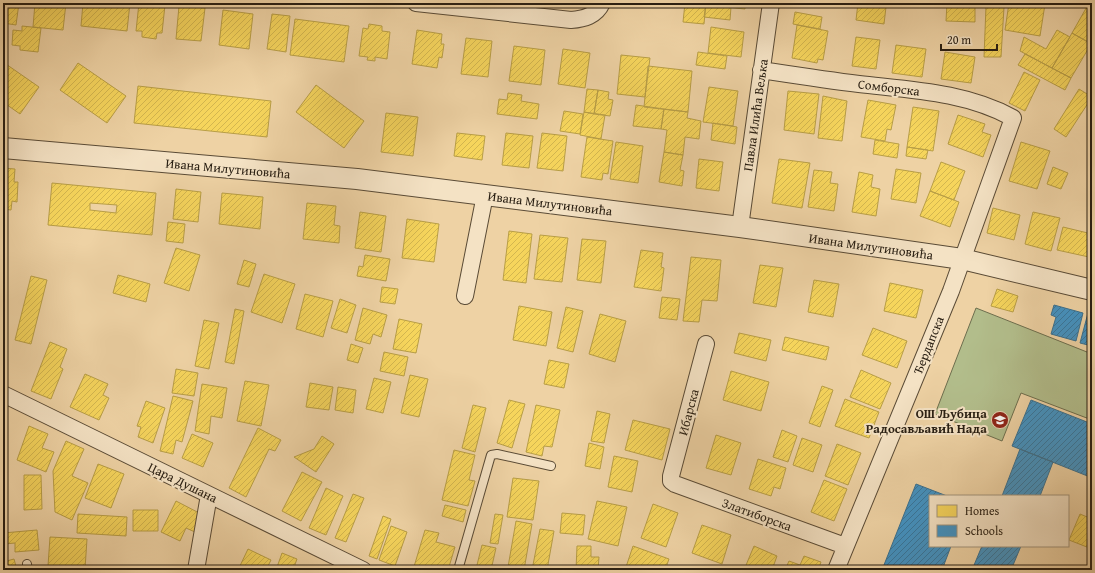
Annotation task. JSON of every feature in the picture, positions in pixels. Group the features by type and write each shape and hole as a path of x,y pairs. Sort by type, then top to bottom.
{"street":[{"path":"416,3 571,20 580,20 593,14 598,10 602,3"},
{"name":"Павла Илића Вељка","path":"740,227 771,3"},
{"name":"Сомборска","path":"762,70 857,84 916,90 957,97 979,102 1013,118"},
{"name":"Ђердапска","path":"836,570 951,291 1013,118"},
{"name":"Ивана Милутиновића","path":"3,148 357,179 740,227 962,259 1092,290"},
{"path":"465,296 485,195"},
{"name":"Ибарска","path":"671,479 706,344"},
{"name":"Цара Душана","path":"3,394 363,570"},
{"name":"Златиборска","path":"671,479 675,484 845,546"},
{"path":"196,570 208,495"}],"lane":[{"path":"458,570 491,455 497,454 550,466"}],"green space":[{"path":"976,308 1092,354 1092,420 1021,393 1002,441 935,414"}],"building: Homes":[{"path":"3,3 19,3 16,25 3,23"},
{"path":"35,3 66,3 63,30 33,27"},
{"path":"83,3 130,3 127,31 81,26"},
{"path":"139,3 165,5 162,33 157,33 156,39 142,37 142,31 136,31"},
{"path":"685,3 706,3 704,24 683,22"},
{"path":"715,3 745,3 745,9 715,6"},
{"path":"858,3 887,3 886,7"},
{"path":"858,3 886,7 884,24 856,20"},
{"path":"947,3 984,3 984,7 975,7 975,22 946,21"},
{"path":"1009,3 1045,4 1040,36 1005,30"},
{"path":"1089,3 1092,5 1092,44 1072,33"},
{"path":"706,4 731,7 730,20 704,17"},
{"path":"179,6 205,8 201,41 176,39"},
{"path":"986,6 1004,7 1001,57 984,57"},
{"path":"223,10 253,14 249,49 219,45"},
{"path":"795,12 822,17 820,29 793,24"},
{"path":"272,14 290,16 286,52 267,49"},
{"path":"295,19 349,26 344,62 290,55"},
{"path":"369,24 382,26 382,31 390,32 387,59 375,57 375,61 367,60 368,57 359,56 363,28 368,29"},
{"path":"797,25 828,31 823,60 818,59 817,63 792,58"},
{"path":"22,26 41,28 38,52 20,50 20,46 12,45 13,30 22,31"},
{"path":"711,27 744,32 741,57 708,53"},
{"path":"417,30 442,34 441,44 444,44 442,58 439,57 437,68 412,64"},
{"path":"1057,30 1070,37 1052,68 1020,51 1024,37 1046,49"},
{"path":"1072,33 1091,44 1071,78 1052,68"},
{"path":"856,37 880,40 876,69 852,66"},
{"path":"466,38 492,41 488,77 461,74"},
{"path":"896,45 926,49 922,77 892,73"},
{"path":"514,46 545,50 541,85 509,81"},
{"path":"563,49 590,53 585,88 558,84"},
{"path":"698,52 727,56 725,69 696,65"},
{"path":"945,52 975,57 971,83 941,79"},
{"path":"1025,54 1071,78 1065,90 1018,65"},
{"path":"621,55 650,58 645,97 617,94"},
{"path":"3,62 39,87 20,114 3,102"},
{"path":"78,63 126,96 107,123 60,90"},
{"path":"648,66 692,71 688,112 644,107"},
{"path":"1024,72 1040,80 1025,111 1009,103"},
{"path":"316,85 364,121 344,148 296,112"},
{"path":"138,86 271,101 267,137 134,123"},
{"path":"709,87 738,91 733,126 703,122"},
{"path":"587,89 598,90 594,114 584,112"},
{"path":"1079,89 1092,97 1066,137 1054,129"},
{"path":"598,90 609,92 608,99 613,100 610,116 594,114"},
{"path":"788,91 819,94 814,134 784,130"},
{"path":"508,93 522,95 521,101 539,104 537,119 497,114 499,99 507,100"},
{"path":"823,96 847,101 842,141 818,138"},
{"path":"868,100 896,105 891,130 887,129 885,141 861,137"},
{"path":"636,105 664,109 661,129 633,126"},
{"path":"913,107 939,111 933,151 907,147"},
{"path":"664,109 688,112 687,118 701,121 699,139 685,137 683,155 664,152 667,130 661,129"},
{"path":"564,111 583,114 580,134 560,131"},
{"path":"584,112 605,115 601,139 580,135"},
{"path":"386,113 418,117 413,156 381,152"},
{"path":"958,115 985,124 982,132 991,135 983,157 948,144"},
{"path":"713,123 737,127 735,144 711,140"},
{"path":"457,133 485,136 482,160 454,156"},
{"path":"506,133 533,136 529,168 502,165"},
{"path":"542,133 567,136 563,171 537,168"},
{"path":"587,137 613,141 608,174 603,173 602,180 581,177"},
{"path":"875,140 899,144 897,158 873,154"},
{"path":"616,142 643,146 638,183 610,179"},
{"path":"1021,142 1050,151 1037,189 1009,181"},
{"path":"907,147 928,150 926,159 906,156"},
{"path":"664,152 683,155 680,170 684,171 682,186 659,182"},
{"path":"699,159 723,162 719,191 696,188"},
{"path":"779,159 810,163 802,208 772,203"},
{"path":"941,162 965,171 954,200 930,191"},
{"path":"1053,167 1068,173 1061,189 1047,184"},
{"path":"3,168 15,169 14,182 18,182 17,202 12,201 11,210 3,209"},
{"path":"896,169 921,173 916,203 891,199"},
{"path":"814,170 832,172 830,183 838,184 834,211 808,207"},
{"path":"859,172 873,175 871,187 880,189 876,216 852,212"},
{"path":"52,183 156,193 152,235 48,225","holes":["90,203 117,205 116,213 90,210"]},
{"path":"176,189 201,192 198,222 173,219"},
{"path":"930,191 959,202 950,227 920,216"},
{"path":"222,193 263,197 260,229 219,224"},
{"path":"307,203 336,206 334,225 340,226 339,243 303,239"},
{"path":"993,208 1020,215 1014,240 987,233"},
{"path":"360,212 386,216 381,252 355,248"},
{"path":"1033,212 1060,218 1051,251 1025,244"},
{"path":"407,219 439,224 434,262 402,258"},
{"path":"168,222 185,224 183,243 166,241"},
{"path":"1063,227 1092,234 1089,257 1057,250"},
{"path":"509,231 532,234 526,283 503,280"},
{"path":"540,235 568,238 562,282 534,279"},
{"path":"582,239 606,241 601,283 577,280"},
{"path":"176,248 200,255 189,291 164,283"},
{"path":"641,250 663,253 661,267 664,268 661,291 634,287"},
{"path":"365,255 390,259 386,281 357,276 359,266 363,267"},
{"path":"691,257 721,260 717,301 702,300 699,322 683,321"},
{"path":"244,260 256,264 249,287 237,284"},
{"path":"760,265 783,268 776,307 753,303"},
{"path":"264,274 295,284 282,323 251,312"},
{"path":"118,275 150,284 146,302 113,293"},
{"path":"31,276 47,280 31,344 15,340"},
{"path":"814,280 839,284 833,317 808,312"},
{"path":"890,283 923,290 916,318 884,311"},
{"path":"382,287 398,289 395,304 380,302"},
{"path":"997,289 1018,296 1013,312 991,306"},
{"path":"305,294 333,301 323,337 296,329"},
{"path":"662,297 680,299 677,320 659,318"},
{"path":"340,299 356,305 347,333 331,328"},
{"path":"519,306 552,312 546,346 513,340"},
{"path":"566,307 583,311 573,352 557,348"},
{"path":"363,308 387,315 381,337 373,334 370,344 355,340"},
{"path":"235,309 244,311 234,364 225,362"},
{"path":"600,314 626,321 615,362 589,354"},
{"path":"399,319 422,324 416,353 393,349"},
{"path":"204,320 219,323 209,369 195,366"},
{"path":"873,328 907,341 897,368 862,355"},
{"path":"739,333 771,340 766,361 734,353"},
{"path":"785,337 829,347 826,360 782,350"},
{"path":"50,342 67,349 60,367 63,369 51,399 31,391"},
{"path":"351,344 363,348 358,363 347,360"},
{"path":"384,352 408,357 404,376 380,371"},
{"path":"549,360 569,364 564,388 544,384"},
{"path":"176,369 198,373 194,396 172,393"},
{"path":"861,370 891,383 880,409 850,397"},
{"path":"731,371 769,382 761,411 723,400"},
{"path":"85,374 108,384 103,395 109,398 99,420 70,407"},
{"path":"410,375 428,379 419,417 401,413"},
{"path":"374,378 391,382 383,413 366,409"},
{"path":"245,381 269,385 261,426 237,421"},
{"path":"310,383 333,387 329,410 306,407"},
{"path":"202,384 227,388 222,418 211,416 209,434 195,431"},
{"path":"822,386 833,390 820,427 809,423"},
{"path":"338,387 356,390 353,413 335,410"},
{"path":"173,396 193,401 182,442 176,440 173,454 160,451"},
{"path":"845,399 879,412 869,438 835,426"},
{"path":"509,400 525,404 512,448 497,443"},
{"path":"146,401 165,408 153,443 138,437 141,427 137,426"},
{"path":"473,405 486,408 475,452 462,448"},
{"path":"536,405 560,410 552,447 544,446 542,456 526,452"},
{"path":"597,411 610,414 604,443 591,441"},
{"path":"633,420 670,429 662,460 625,450"},
{"path":"29,426 48,434 42,448 54,452 46,472 17,460"},
{"path":"258,428 281,440 275,451 269,449 246,497 229,488"},
{"path":"782,430 797,436 788,462 773,457"},
{"path":"192,434 213,443 203,467 182,458"},
{"path":"716,435 741,443 731,475 706,468"},
{"path":"322,436 334,444 316,472 294,457 314,449"},
{"path":"802,438 822,445 813,472 793,465"},
{"path":"66,441 84,449 72,476 88,483 72,520 55,512 53,471"},
{"path":"589,443 604,447 600,469 585,466"},
{"path":"837,444 861,453 848,485 825,476"},
{"path":"454,450 475,455 469,480 475,481 468,506 442,500"},
{"path":"614,456 638,461 632,492 608,487"},
{"path":"758,459 786,468 780,489 774,487 771,496 749,489"},
{"path":"98,464 124,474 111,508 85,498"},
{"path":"302,472 322,482 301,521 282,511"},
{"path":"24,475 41,475 42,509 24,510"},
{"path":"513,478 539,481 533,520 507,517"},
{"path":"824,480 847,489 834,521 811,512"},
{"path":"326,488 343,496 326,535 309,528"},
{"path":"353,494 364,498 346,542 335,538"},
{"path":"176,501 203,515 195,532 186,528 180,541 161,532"},
{"path":"597,501 627,507 618,546 588,539"},
{"path":"653,504 678,513 666,547 641,538"},
{"path":"445,505 466,510 463,522 442,516"},
{"path":"133,510 158,510 158,531 133,531"},
{"path":"562,513 585,515 583,535 560,533"},
{"path":"78,514 127,517 126,536 77,533"},
{"path":"495,514 503,515 498,544 490,543"},
{"path":"1080,514 1092,519 1092,549 1069,540"},
{"path":"383,516 391,519 377,559 369,556"},
{"path":"516,521 532,524 524,570 513,570 513,568 508,567"},
{"path":"702,525 731,535 722,564 692,553"},
{"path":"391,526 407,532 395,566 379,560"},
{"path":"540,529 554,531 547,570 532,570"},
{"path":"37,530 39,550 15,552 15,543 4,544 3,533"},
{"path":"425,530 439,533 436,542 455,547 448,570 413,570"},
{"path":"50,537 87,539 85,569 48,566"},
{"path":"482,545 496,548 491,570 476,569"},
{"path":"577,546 591,546 591,557 599,557 598,570 576,570"},
{"path":"633,546 669,559 665,570 625,570"},
{"path":"754,546 777,556 772,570 744,570"},
{"path":"248,549 271,560 266,570 238,570"},
{"path":"282,553 297,559 293,570 276,570"},
{"path":"804,556 821,562 818,570 785,570 789,561 800,565"},
{"path":"14,559 17,570 3,570 3,562"}],"building: Schools":[{"path":"1054,305 1083,313 1076,341 1051,334 1056,317 1051,315"},
{"path":"1088,313 1092,314 1092,346 1080,343"},
{"path":"1031,400 1092,424 1092,472 1090,477 1012,446"},
{"path":"1020,449 1053,462 1040,495 1002,495"},
{"path":"916,484 944,495 929,495 929,547 951,547 942,570 882,570"},
{"path":"982,547 1021,547 1011,570 972,570"}],"place":[{"name":"ОШ Љубица Радосављавић Нада","path":"1000,420"}]}
